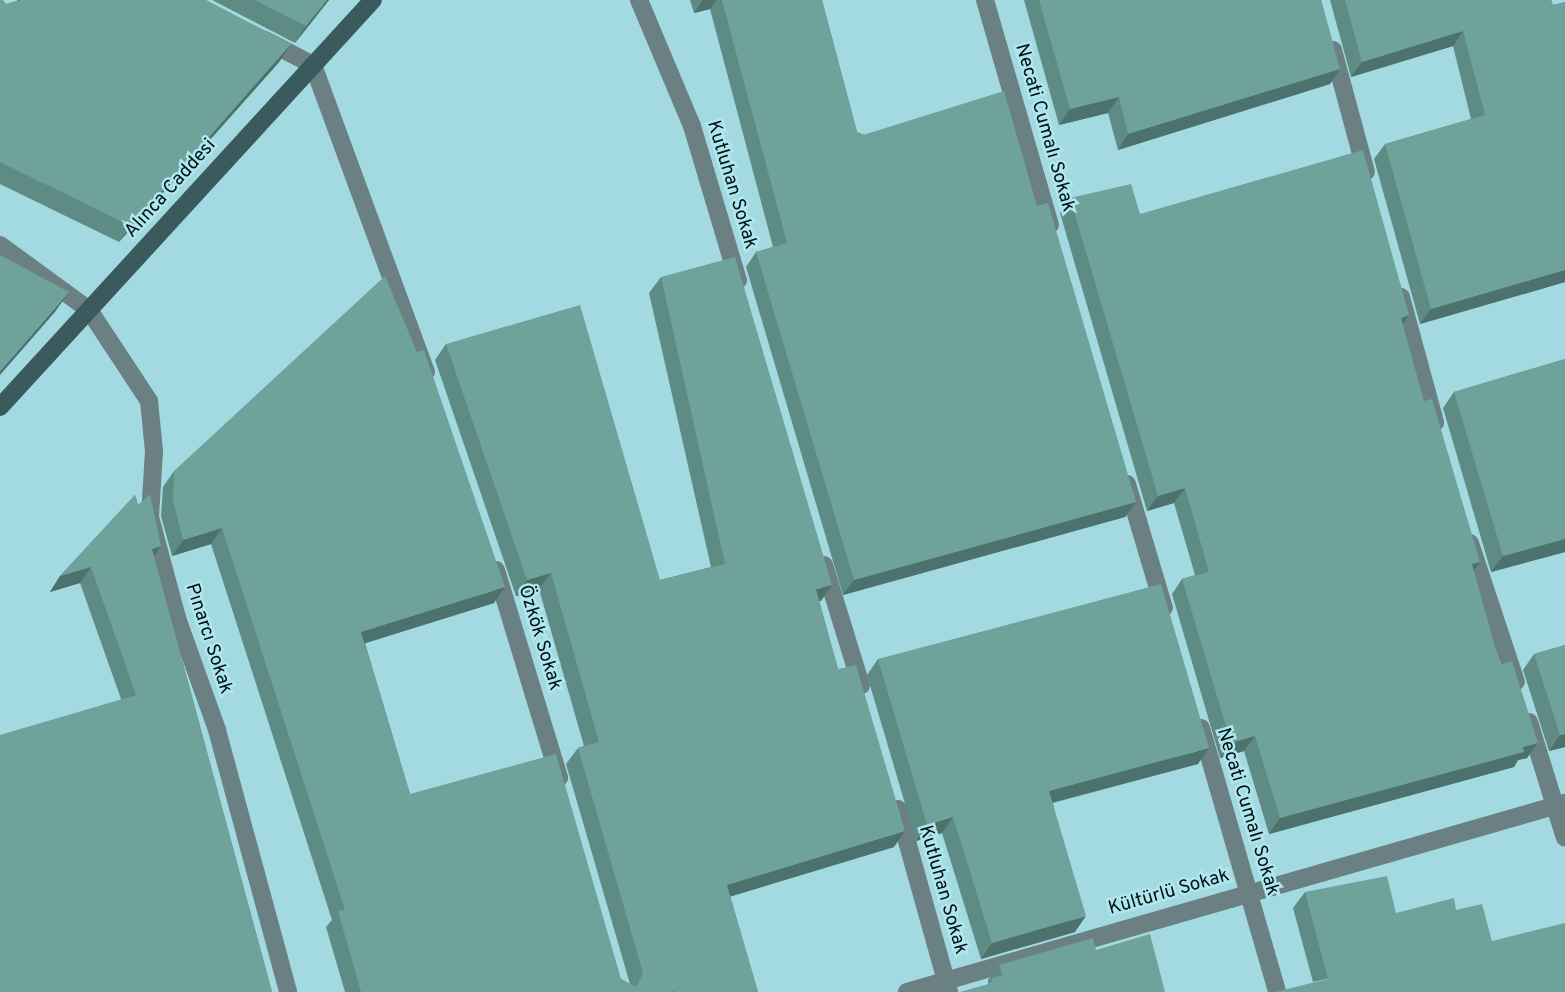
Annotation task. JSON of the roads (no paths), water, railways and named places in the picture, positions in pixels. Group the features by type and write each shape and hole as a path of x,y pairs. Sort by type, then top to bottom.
{"main road":[{"name":"Alınca Caddesi","path":"0,407 373,0"}],"street":[{"name":"Kutluhan Sokak","path":"639,0 692,126 744,298"},
{"name":"Necati Cumalı Sokak","path":"985,0 1055,240"},
{"path":"244,30 313,65 432,386"},
{"path":"1328,32 1372,191"},
{"path":"0,245 89,310"},
{"path":"1397,283 1441,442"},
{"name":"Pınarcı Sokak","path":"89,310 149,401 154,451 150,517 177,618 217,730 288,992"},
{"path":"1120,461 1171,631"},
{"path":"1463,521 1560,804 1565,838"},
{"path":"820,550 868,709"},
{"name":"Özkök Sokak","path":"490,554 563,792"},
{"name":"Necati Cumalı Sokak","path":"1195,709 1277,992"},
{"name":"Kutluhan Sokak","path":"892,788 947,986"},
{"name":"Kültürlü Sokak","path":"907,992 947,986 1250,892 1560,804"}]}
